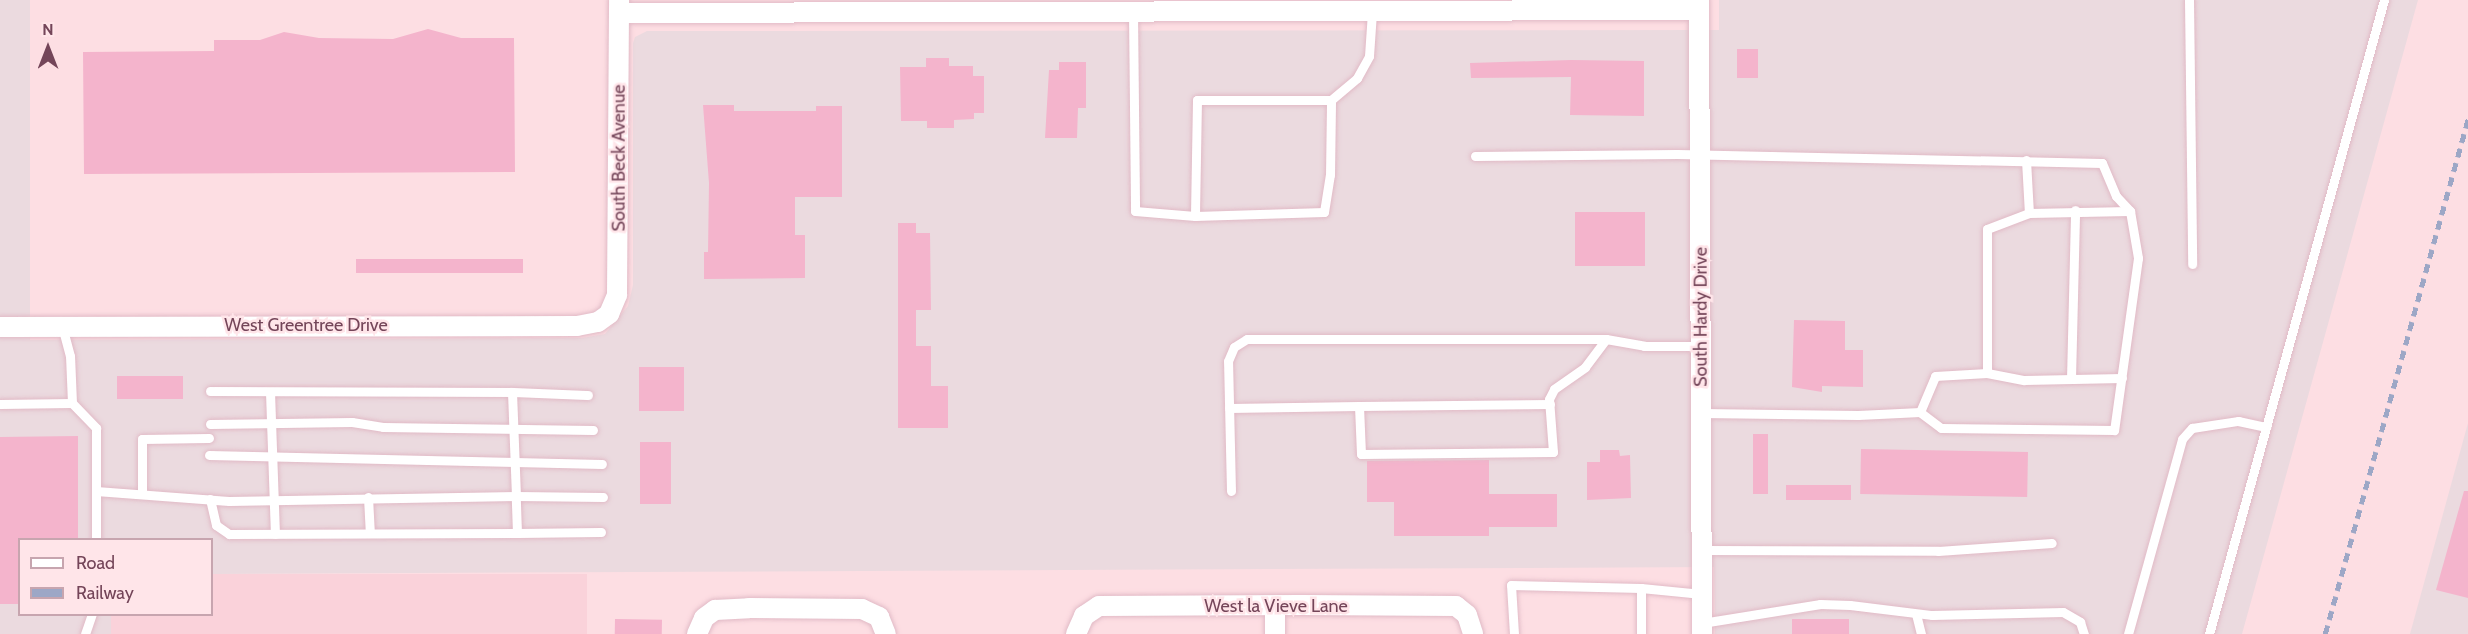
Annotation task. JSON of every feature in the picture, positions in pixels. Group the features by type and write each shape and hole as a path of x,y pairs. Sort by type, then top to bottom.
{"street":[{"path":"619,7 1371,12 1699,5"},
{"name":"South Hardy Drive","path":"1699,5 1702,628"},
{"name":"South Beck Avenue","path":"609,314 617,295 619,7"},
{"name":"West Greentree Drive","path":"0,327 577,326 597,322 609,314"},
{"name":"West la Vieve Lane","path":"1076,634 1084,616 1099,606 1456,606 1470,625"},
{"path":"1275,606 1275,634"},
{"path":"700,626 715,610 749,608 862,609 882,625"}],"lane":[{"path":"2189,0 2192,264"},
{"path":"2209,634 2384,0"},
{"path":"1133,12 1136,211 1195,216 1324,212 1330,175 1331,100"},
{"path":"1195,216 1197,100 1331,100 1357,78 1369,56 1371,12"},
{"path":"1475,156 1701,154 2102,163 2116,196 2130,211 2138,258 2114,430 1941,428 1920,412 1858,415 1701,413"},
{"path":"2026,160 2029,213"},
{"path":"1987,373 1987,229 2029,213 2075,210 2130,211"},
{"path":"2072,379 2075,210"},
{"path":"62,326 70,356 72,404 96,428 96,538"},
{"path":"1231,491 1228,361 1234,347 1247,339 1606,339 1644,346 1701,346"},
{"path":"1359,406 1361,454 1553,452 1550,404 1554,389 1585,367 1606,339"},
{"path":"1920,412 1935,376 1987,373 2024,380 2122,378"},
{"path":"210,391 512,392 588,395"},
{"path":"270,392 270,455 275,534"},
{"path":"512,392 517,533"},
{"path":"0,404 72,404"},
{"path":"1229,408 1550,404"},
{"path":"2128,634 2182,439 2192,428 2238,421 2266,427"},
{"path":"210,424 352,422 383,427 593,430"},
{"path":"142,492 142,439 210,438"},
{"path":"210,455 515,464 602,464"},
{"path":"96,490 210,499 273,500 368,496 603,496"},
{"path":"368,496 370,533"},
{"path":"210,499 216,525 229,534 601,532"},
{"path":"1702,550 1938,550 2052,543"},
{"path":"1514,634 1511,585 1641,588 1702,594"},
{"path":"1641,588 1641,634"},
{"path":"1702,628 1820,604 1916,614 2063,612 2080,622 2084,634"},
{"path":"1916,614 1921,634"},
{"path":"86,634 92,616"}],"shaded area":[{"path":"0,0 30,0 30,340 582,338 605,334 628,306 633,285 633,43 635,37 647,31 1719,30 1719,0 2418,0 2242,634 1715,634 1714,567 213,574 213,538 18,538 18,616 111,616 111,634 0,634"},
{"path":"2468,423 2468,634 2410,634"},
{"path":"213,574 587,574 587,634 111,634 111,616 213,616"}],"building":[{"path":"428,29 461,38 514,38 515,172 84,174 83,52 214,51 214,40 260,40 284,32 319,38 393,39"},
{"path":"1737,49 1758,49 1758,78 1737,78"},
{"path":"926,58 949,58 949,66 973,66 973,76 984,76 984,113 974,113 974,119 954,120 954,128 927,128 927,121 901,121 900,67 926,67"},
{"path":"1571,60 1644,61 1644,116 1570,115 1571,77 1471,78 1470,63"},
{"path":"1059,62 1086,62 1086,108 1078,108 1077,138 1045,138 1049,70 1059,70"},
{"path":"703,105 734,105 734,111 816,111 816,106 842,106 842,197 795,197 795,235 805,235 805,278 704,279 704,252 708,252 709,183"},
{"path":"1575,212 1645,212 1645,266 1575,266"},
{"path":"898,223 916,223 916,233 930,233 931,310 916,310 916,346 931,346 931,386 948,386 948,428 898,428"},
{"path":"356,259 523,259 523,273 356,273"},
{"path":"1794,320 1845,321 1845,350 1863,350 1863,387 1822,386 1822,392 1792,387"},
{"path":"639,367 684,367 684,411 639,411"},
{"path":"117,376 183,376 183,399 117,399"},
{"path":"1753,434 1768,434 1768,494 1753,494"},
{"path":"78,436 78,538 18,538 18,604 0,604 0,437"},
{"path":"640,442 671,442 671,504 640,504"},
{"path":"1861,449 2028,452 2027,497 1860,494"},
{"path":"1600,450 1619,450 1620,456 1630,455 1631,498 1587,500 1587,462 1600,462"},
{"path":"1489,460 1489,494 1557,494 1557,527 1489,527 1489,536 1394,536 1394,502 1367,502 1367,461"},
{"path":"1786,485 1851,485 1851,500 1786,500"},
{"path":"2464,491 2468,491 2468,598 2436,590"},
{"path":"615,619 662,620 662,634 615,634"},
{"path":"1792,619 1849,619 1849,634 1792,634"}],"railway":[{"path":"2325,634 2468,119"}]}
